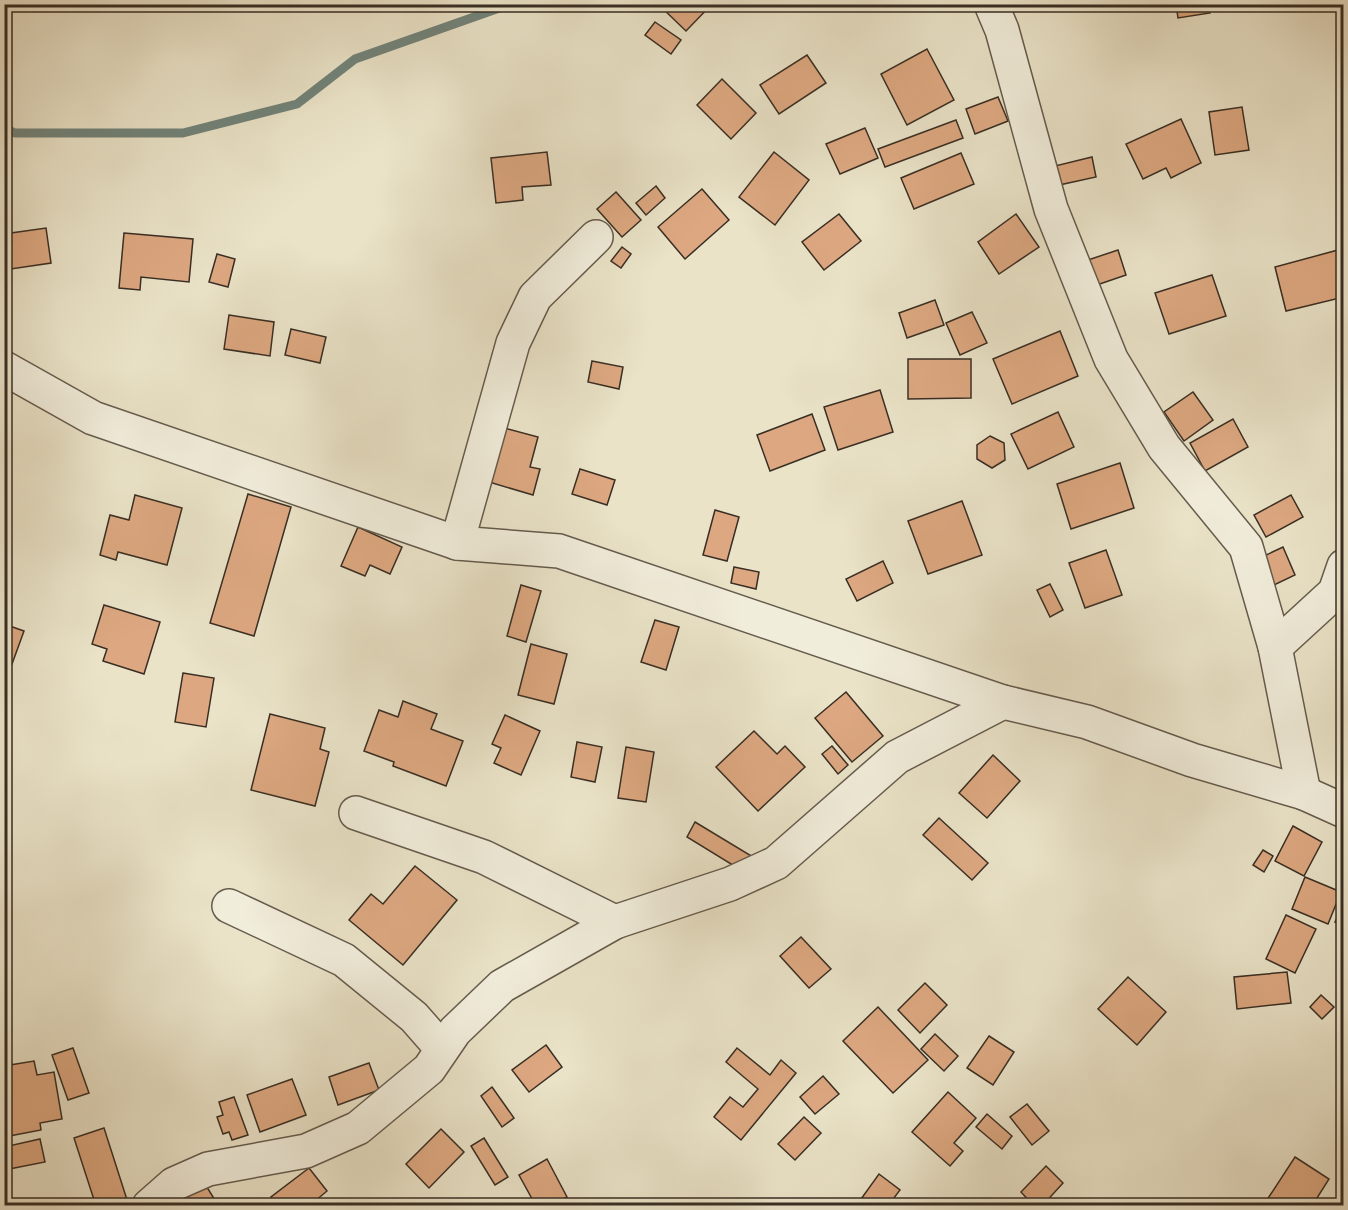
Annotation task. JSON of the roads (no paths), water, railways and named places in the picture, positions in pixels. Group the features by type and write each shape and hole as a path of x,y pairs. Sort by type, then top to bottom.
{"street":[{"path":"991,4 1002,30 1051,209 1111,359 1164,447 1246,546 1275,647 1304,793"},
{"path":"457,543 513,343 535,297 596,237"},
{"path":"4,368 93,418 457,543 559,551 1003,702 1087,722 1192,760 1304,793 1344,811"},
{"path":"1275,647 1335,592 1344,566"},
{"path":"149,1206 174,1184 208,1169 306,1151 358,1128 429,1069 455,1031 502,986 615,922 730,884 776,863 897,758 1003,702"},
{"path":"356,813 484,857 615,922"},
{"path":"229,906 344,960 414,1017 442,1049"}],"waterway":[{"path":"4,128 15,133 183,133 297,104 355,59 511,4"}]}
